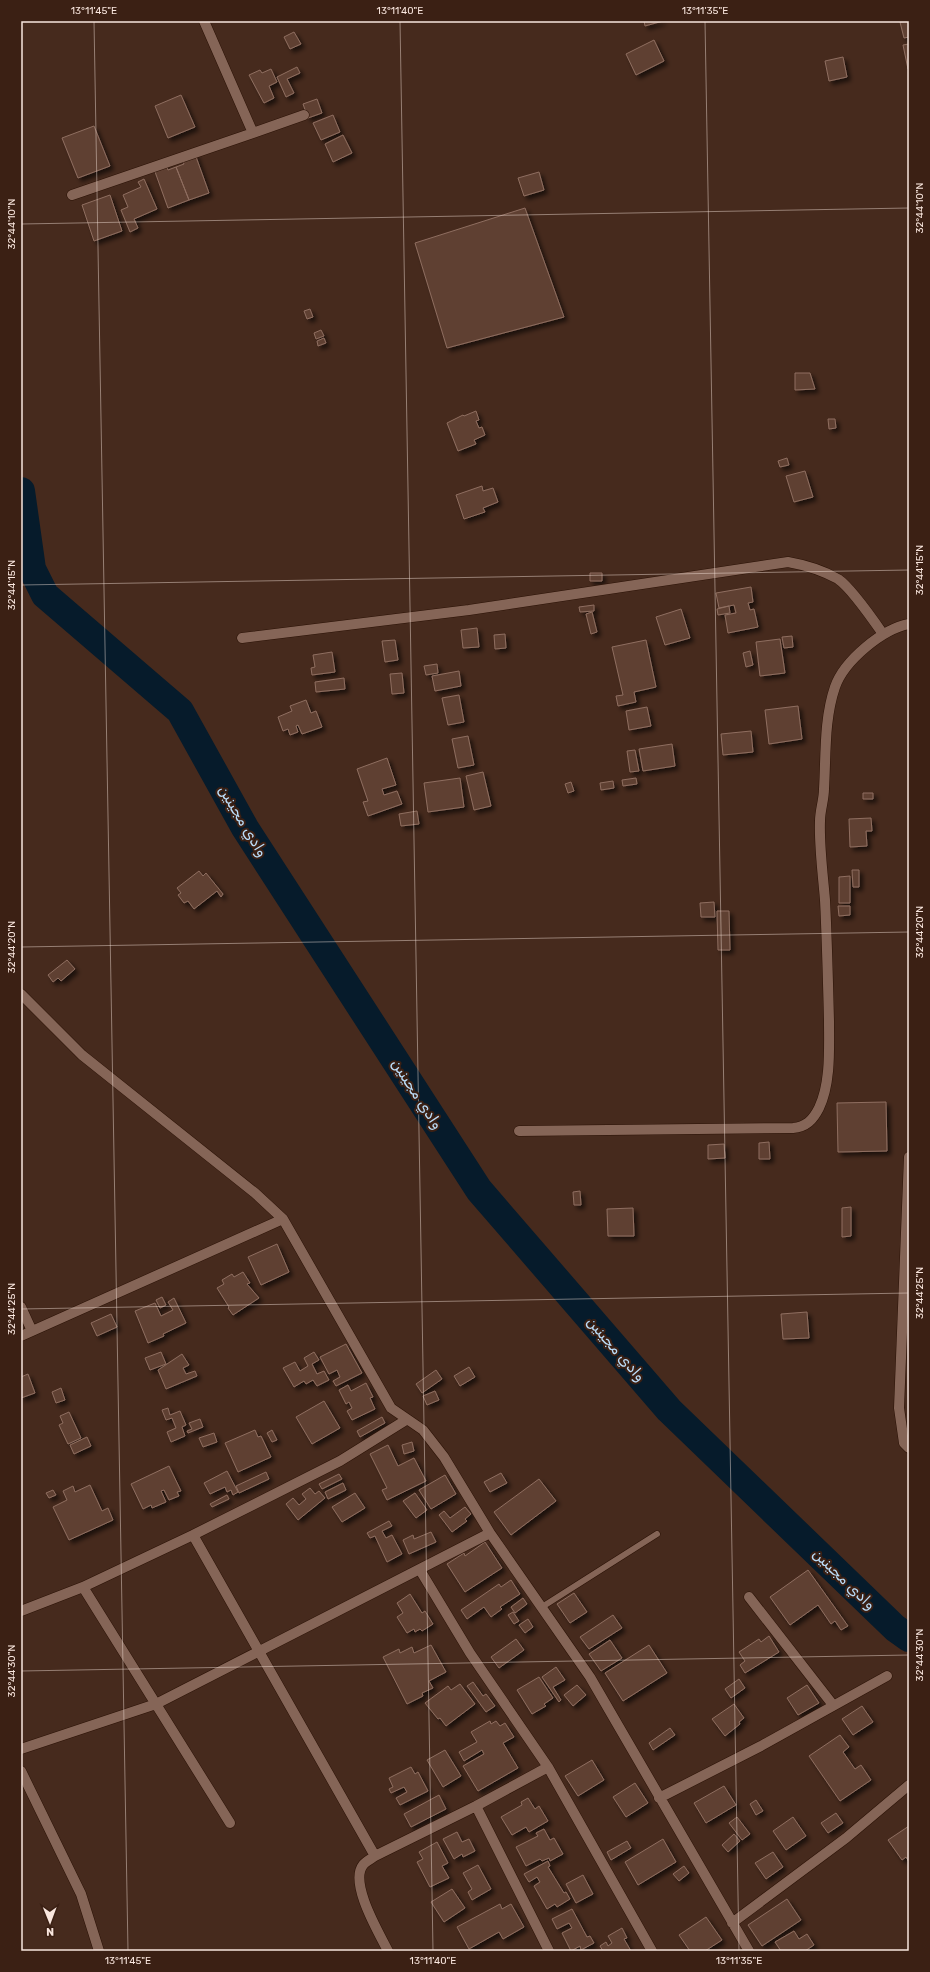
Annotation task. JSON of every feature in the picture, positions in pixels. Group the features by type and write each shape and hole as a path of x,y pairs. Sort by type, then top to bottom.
{"street":[{"path":"204,21 253,133"},
{"path":"72,195 304,115"},
{"path":"242,638 469,610 788,562 808,566 839,580 868,612 883,634"},
{"path":"519,1132 792,1128 804,1127 812,1120 820,1107 824,1092 829,1038 827,938 820,822 824,790 825,751 829,716 835,686 841,675 867,646 883,634 909,624"},
{"path":"21,994 82,1055 255,1193 283,1219 391,1408 406,1420 423,1430 444,1457 490,1533 590,1677 749,1951"},
{"path":"907,1445 899,1408 909,1156"},
{"path":"21,1336 283,1219"},
{"path":"21,1308 32,1331"},
{"path":"21,1611 83,1587 192,1535 340,1461 406,1420"},
{"path":"21,1749 156,1704 258,1650 420,1570 490,1533"},
{"path":"192,1535 375,1856"},
{"path":"420,1570 470,1653 548,1767 652,1951"},
{"path":"83,1587 230,1823"},
{"path":"749,1597 833,1705"},
{"path":"659,1798 761,1746 887,1676"},
{"path":"388,1951 360,1890 358,1878 362,1865 375,1856 476,1806 548,1767"},
{"path":"21,1771 81,1894 98,1951"},
{"path":"732,1923 846,1838 909,1785"},
{"path":"476,1806 549,1951"}],"lane":[{"path":"542,1608 656,1534"}],"building":[{"path":"644,21 663,21 645,26"},
{"path":"909,21 909,37 904,38 900,22"},
{"path":"294,32 301,44 290,49 284,37"},
{"path":"654,40 664,61 636,75 626,54"},
{"path":"909,44 909,69 908,69 903,45"},
{"path":"843,57 847,77 829,81 825,61"},
{"path":"297,67 300,73 287,79 294,93 286,97 277,77"},
{"path":"271,69 277,82 269,86 274,98 264,103 249,75 260,70 262,73"},
{"path":"181,95 195,127 168,138 155,106"},
{"path":"317,99 322,113 308,118 303,104"},
{"path":"333,115 340,132 321,140 313,123"},
{"path":"94,126 110,166 78,178 62,138"},
{"path":"343,135 352,153 333,162 325,144"},
{"path":"195,154 209,193 189,200 176,167 184,164 182,159"},
{"path":"166,165 168,170 176,167 189,200 168,208 154,169"},
{"path":"539,172 544,190 524,196 518,178"},
{"path":"144,179 157,209 134,219 138,228 130,232 121,210 128,207 123,195 141,187 138,182"},
{"path":"110,195 122,231 94,241 82,205"},
{"path":"525,208 564,317 447,348 415,243"},
{"path":"310,309 313,317 307,319 304,311"},
{"path":"321,330 324,336 316,339 314,333"},
{"path":"324,338 326,343 318,346 317,341"},
{"path":"795,373 810,373 815,389 795,390"},
{"path":"476,411 479,420 476,421 479,428 482,427 485,435 474,440 476,444 458,451 447,423 463,415 464,416"},
{"path":"828,419 835,419 836,428 829,429"},
{"path":"787,458 789,465 780,467 778,461"},
{"path":"805,471 813,497 794,502 786,476"},
{"path":"482,486 483,491 493,488 498,502 483,508 485,512 464,519 456,495"},
{"path":"590,573 602,573 602,581 590,581"},
{"path":"751,587 753,602 748,603 750,610 754,609 758,627 728,633 725,615 736,613 734,605 719,608 716,593"},
{"path":"594,605 594,611 580,612 579,607"},
{"path":"729,606 730,613 718,615 717,609"},
{"path":"681,609 690,638 665,645 656,617"},
{"path":"592,612 597,632 591,634 586,614"},
{"path":"477,628 479,647 463,648 461,630"},
{"path":"505,634 506,648 495,649 494,635"},
{"path":"792,636 793,647 784,648 782,637"},
{"path":"780,639 785,673 760,676 756,642"},
{"path":"395,640 398,660 385,662 382,641"},
{"path":"646,640 656,687 634,692 636,702 618,706 616,696 623,695 612,647"},
{"path":"750,651 753,665 746,667 743,653"},
{"path":"332,652 335,672 312,675 311,668 315,667 313,655"},
{"path":"437,664 438,673 426,675 424,666"},
{"path":"459,671 461,686 435,691 432,676"},
{"path":"402,673 404,693 392,694 390,674"},
{"path":"344,678 345,689 316,692 315,682"},
{"path":"459,695 464,722 448,725 442,698"},
{"path":"306,700 311,713 316,711 322,727 302,734 298,725 296,726 298,732 290,735 288,729 283,731 278,717 292,711 290,706"},
{"path":"798,706 802,739 769,744 765,710"},
{"path":"647,707 651,726 629,730 626,711"},
{"path":"751,731 753,752 723,755 721,734"},
{"path":"468,736 474,765 458,768 452,739"},
{"path":"672,744 675,766 643,771 639,749"},
{"path":"635,750 639,771 630,772 627,751"},
{"path":"387,758 396,785 382,789 384,795 397,791 402,804 368,816 363,802 368,801 357,769"},
{"path":"483,772 491,806 474,810 466,776"},
{"path":"460,778 464,807 428,812 424,783"},
{"path":"636,778 637,784 623,786 622,780"},
{"path":"613,781 614,788 601,790 600,783"},
{"path":"571,782 574,791 568,793 565,784"},
{"path":"863,793 873,793 873,799 863,799"},
{"path":"417,811 419,824 401,826 399,814"},
{"path":"871,818 872,831 866,831 867,846 850,847 849,819"},
{"path":"852,870 859,870 859,887 853,887"},
{"path":"199,871 203,876 206,873 223,894 221,897 217,891 194,909 188,901 184,903 178,895 181,893 177,888"},
{"path":"850,876 850,903 839,903 839,877"},
{"path":"714,902 715,917 701,917 700,903"},
{"path":"838,906 850,906 850,915 839,916"},
{"path":"717,911 729,911 730,950 718,950"},
{"path":"67,960 75,969 61,981 58,978 53,982 48,975"},
{"path":"886,1102 887,1151 838,1152 837,1103"},
{"path":"769,1142 770,1159 759,1159 759,1143"},
{"path":"724,1144 725,1158 708,1159 708,1145"},
{"path":"580,1191 581,1205 574,1205 573,1192"},
{"path":"851,1207 851,1236 842,1237 842,1208"},
{"path":"633,1208 634,1236 608,1236 607,1209"},
{"path":"277,1244 289,1272 261,1285 248,1257"},
{"path":"243,1272 250,1283 247,1284 259,1298 233,1315 217,1288 224,1284 222,1280 232,1274 234,1277"},
{"path":"162,1297 166,1305 160,1308 156,1300"},
{"path":"174,1298 186,1323 163,1334 164,1336 148,1343 135,1311 155,1303 161,1316 173,1310 168,1302"},
{"path":"807,1312 809,1338 783,1339 781,1314"},
{"path":"111,1314 117,1327 97,1336 91,1323"},
{"path":"346,1344 362,1373 336,1386 333,1381 340,1377 337,1370 329,1374 320,1357"},
{"path":"161,1352 166,1364 150,1370 145,1358"},
{"path":"314,1352 319,1360 312,1364 317,1374 324,1371 329,1380 317,1386 313,1380 306,1384 304,1381 294,1387 283,1368 295,1362 300,1371 308,1366 304,1358"},
{"path":"182,1354 189,1365 183,1368 186,1374 195,1371 197,1376 166,1389 158,1370"},
{"path":"469,1367 475,1377 460,1386 454,1376"},
{"path":"436,1370 442,1379 422,1393 416,1384"},
{"path":"28,1374 35,1393 21,1398 21,1377"},
{"path":"366,1383 373,1397 370,1398 375,1409 352,1420 347,1411 352,1408 349,1402 346,1404 339,1390 348,1385 351,1391"},
{"path":"61,1388 65,1400 56,1403 52,1392"},
{"path":"435,1391 439,1400 427,1405 423,1396"},
{"path":"324,1401 340,1428 312,1444 296,1417"},
{"path":"168,1408 170,1415 180,1411 186,1425 182,1427 185,1436 171,1442 167,1432 176,1428 172,1418 166,1420 162,1410"},
{"path":"69,1412 81,1438 68,1444 59,1425 63,1423 60,1416"},
{"path":"382,1417 385,1423 360,1437 357,1431"},
{"path":"200,1419 203,1427 188,1433 187,1431 192,1429 189,1423"},
{"path":"255,1430 258,1437 261,1436 271,1457 238,1472 225,1443"},
{"path":"272,1430 277,1440 272,1442 267,1433"},
{"path":"214,1433 217,1442 203,1447 199,1438"},
{"path":"87,1437 91,1446 74,1454 70,1445"},
{"path":"412,1442 414,1451 404,1454 402,1445"},
{"path":"388,1445 398,1466 414,1458 426,1481 387,1500 382,1490 387,1488 370,1454"},
{"path":"169,1466 181,1491 177,1492 179,1496 169,1500 164,1490 161,1491 166,1502 152,1508 151,1505 143,1509 131,1484"},
{"path":"227,1471 238,1492 233,1495 231,1490 227,1492 225,1487 210,1494 204,1483"},
{"path":"266,1472 269,1479 239,1493 236,1486"},
{"path":"501,1473 507,1483 490,1492 484,1482"},
{"path":"339,1474 342,1479 322,1489 319,1484"},
{"path":"445,1475 456,1494 431,1509 419,1490"},
{"path":"539,1479 556,1501 511,1535 494,1512"},
{"path":"343,1483 346,1490 328,1499 325,1492"},
{"path":"90,1485 102,1511 108,1508 113,1520 69,1540 53,1507 67,1500 63,1491 73,1486 75,1492"},
{"path":"310,1488 315,1494 319,1491 325,1498 298,1520 286,1504 293,1498 299,1505 306,1499 302,1494"},
{"path":"53,1490 56,1495 49,1498 46,1493"},
{"path":"355,1493 365,1508 342,1522 332,1507"},
{"path":"415,1493 427,1510 416,1518 403,1501"},
{"path":"227,1495 229,1499 212,1507 210,1504"},
{"path":"465,1507 471,1514 465,1519 467,1521 452,1532 439,1515 444,1511 450,1518"},
{"path":"389,1521 392,1526 382,1531 386,1538 392,1535 402,1554 387,1562 375,1536 370,1538 367,1533"},
{"path":"431,1532 436,1542 409,1554 403,1540 413,1535 414,1539"},
{"path":"485,1542 502,1568 465,1592 447,1564 464,1553 465,1556"},
{"path":"808,1570 848,1626 841,1630 835,1621 831,1624 818,1605 790,1625 770,1597"},
{"path":"511,1580 520,1594 500,1607 502,1609 491,1617 484,1607 467,1619 461,1610 499,1584 501,1587"},
{"path":"574,1593 587,1612 570,1623 557,1604"},
{"path":"410,1594 422,1613 425,1611 433,1624 422,1631 420,1629 415,1632 414,1629 407,1633 397,1617 403,1613 397,1603"},
{"path":"523,1598 527,1604 515,1613 511,1607"},
{"path":"513,1612 519,1621 514,1624 508,1615"},
{"path":"613,1615 622,1628 589,1649 580,1637"},
{"path":"528,1619 533,1627 525,1633 519,1625"},
{"path":"769,1636 779,1652 745,1673 740,1665 745,1661 739,1652 759,1639 761,1642"},
{"path":"516,1639 524,1650 499,1668 491,1657"},
{"path":"610,1640 622,1658 601,1671 589,1654"},
{"path":"431,1645 446,1672 429,1681 433,1688 422,1693 423,1696 407,1704 383,1657 399,1649 400,1653 412,1647 414,1653"},
{"path":"649,1645 667,1673 623,1701 605,1673"},
{"path":"556,1667 565,1680 553,1687 561,1700 559,1702 542,1677"},
{"path":"539,1677 553,1698 544,1704 546,1706 532,1714 517,1690"},
{"path":"739,1679 745,1688 731,1698 725,1689"},
{"path":"473,1682 483,1696 486,1694 495,1706 486,1712 467,1686"},
{"path":"460,1684 475,1704 446,1726 425,1703 448,1686 451,1690"},
{"path":"577,1685 586,1695 573,1706 564,1695"},
{"path":"807,1685 819,1703 798,1715 787,1698"},
{"path":"734,1704 744,1718 739,1722 740,1724 725,1736 712,1719"},
{"path":"862,1706 873,1722 853,1735 842,1719"},
{"path":"490,1721 491,1724 496,1721 500,1726 505,1723 514,1737 503,1743 518,1768 478,1791 463,1766 484,1754 482,1750 464,1761 459,1752 477,1742 471,1732"},
{"path":"670,1728 675,1735 653,1750 649,1743"},
{"path":"840,1735 849,1747 843,1752 855,1769 861,1765 871,1780 840,1801 809,1756"},
{"path":"445,1750 461,1776 443,1787 427,1760"},
{"path":"592,1760 604,1780 578,1796 565,1776"},
{"path":"411,1767 415,1774 418,1772 428,1791 400,1805 396,1798 407,1792 404,1787 391,1793 389,1789 393,1787 389,1778"},
{"path":"635,1783 648,1803 626,1817 613,1797"},
{"path":"724,1786 736,1805 706,1823 694,1803"},
{"path":"439,1795 446,1809 411,1827 404,1814"},
{"path":"528,1798 535,1809 539,1806 548,1821 529,1832 526,1827 512,1835 501,1817 522,1805 521,1802"},
{"path":"756,1800 763,1811 756,1815 750,1804"},
{"path":"836,1813 843,1823 828,1833 821,1823"},
{"path":"737,1817 750,1834 742,1840 729,1823"},
{"path":"793,1817 806,1836 786,1850 773,1831"},
{"path":"909,1826 909,1862 906,1857 902,1860 888,1840"},
{"path":"544,1829 550,1840 554,1838 563,1854 550,1861 549,1858 542,1861 540,1859 526,1866 516,1847 538,1836 536,1833"},
{"path":"457,1832 462,1842 469,1839 475,1851 463,1857 462,1854 454,1859 443,1839"},
{"path":"734,1834 740,1841 728,1852 722,1845"},
{"path":"663,1839 676,1862 638,1885 625,1862"},
{"path":"627,1841 631,1848 611,1860 607,1852"},
{"path":"437,1842 448,1863 442,1866 449,1878 430,1887 417,1862 423,1859 419,1852"},
{"path":"773,1852 783,1867 766,1879 755,1863"},
{"path":"548,1861 550,1866 548,1867 564,1893 566,1892 570,1899 557,1907 555,1904 547,1909 534,1886 540,1882 537,1877 529,1882 524,1874"},
{"path":"478,1865 491,1889 472,1900 468,1892 472,1889 463,1873"},
{"path":"684,1866 689,1873 679,1881 673,1874"},
{"path":"583,1875 593,1894 576,1903 566,1884"},
{"path":"452,1889 465,1908 444,1922 431,1902"},
{"path":"787,1899 801,1920 762,1946 748,1925"},
{"path":"500,1904 502,1909 511,1904 524,1927 503,1939 499,1932 469,1949 457,1927"},
{"path":"572,1909 587,1937 590,1936 594,1943 581,1950 580,1946 571,1951 562,1933 572,1928 569,1923 557,1929 552,1919"},
{"path":"706,1917 722,1940 705,1951 690,1951 679,1935"},
{"path":"622,1928 627,1938 624,1939 631,1951 603,1951 600,1946 606,1942 608,1946 612,1943 608,1936"},
{"path":"794,1931 799,1939 807,1934 814,1945 805,1951 781,1951 775,1942"}],"waterway":[{"name":"وادي مجينين","path":"21,491 32,569 45,595 180,711 245,828 479,1190 669,1410 895,1628 909,1638"}]}
